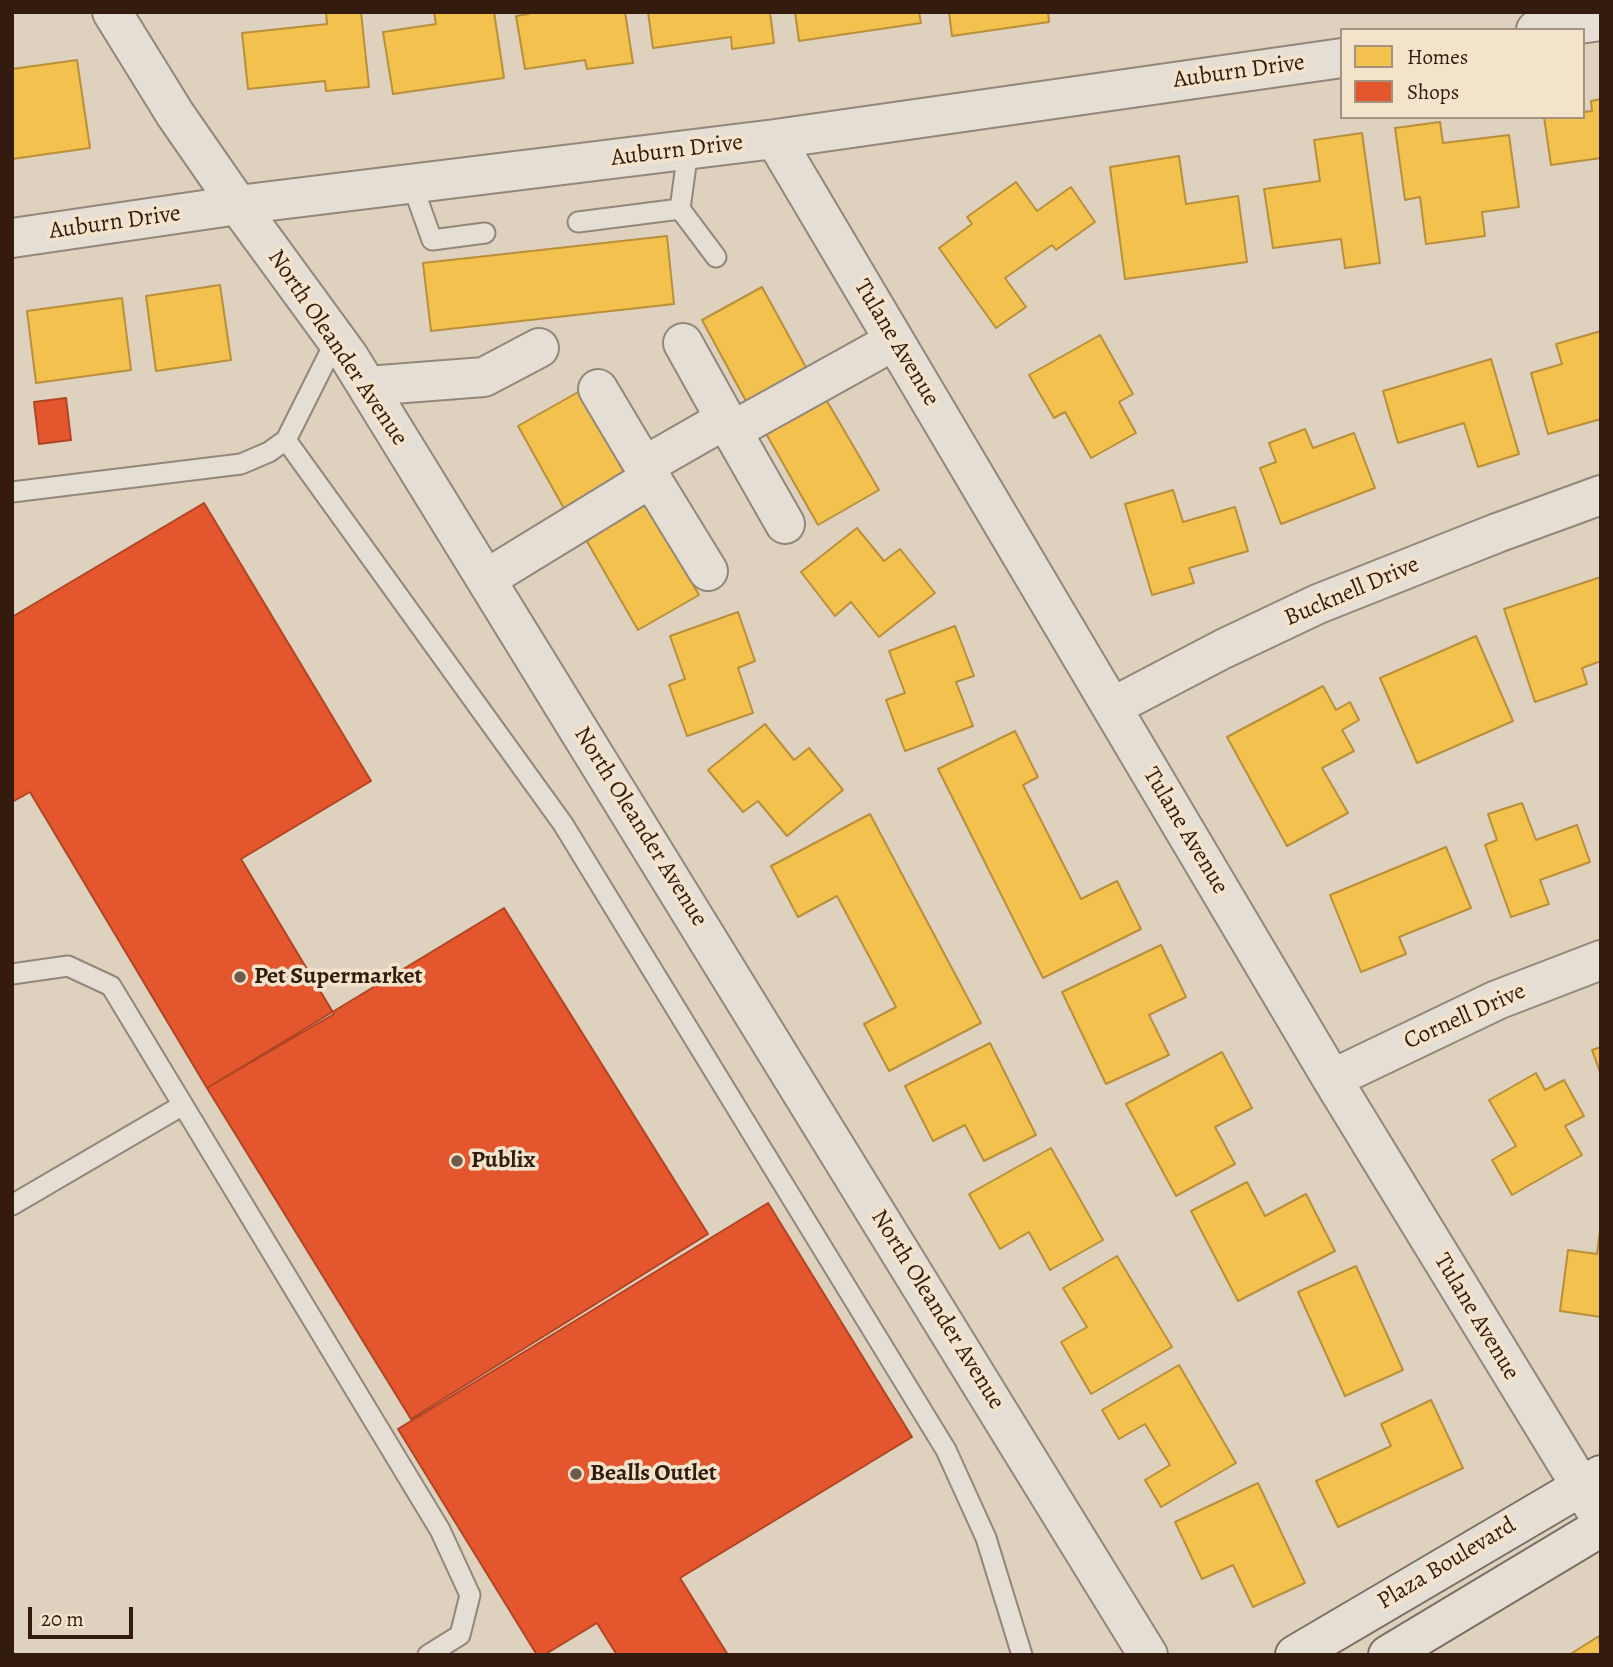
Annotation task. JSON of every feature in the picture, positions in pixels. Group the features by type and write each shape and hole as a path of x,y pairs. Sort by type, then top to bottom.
{"street":[{"name":"North Oleander Avenue","path":"112,12 175,114 367,387 1148,1655"},
{"path":"1549,28 1601,20"},
{"name":"Auburn Drive","path":"12,238 238,205 775,139 1340,58"},
{"name":"Tulane Avenue","path":"775,139 1332,1079 1590,1480 1601,1518"},
{"path":"486,579 648,472 729,425 894,341"},
{"path":"683,343 785,524"},
{"path":"367,387 484,377 539,348"},
{"path":"598,389 708,571"},
{"name":"Bucknell Drive","path":"1112,707 1223,649 1318,604 1601,495"},
{"name":"Cornell Drive","path":"1332,1079 1497,1000 1601,960"},
{"name":"Plaza Boulevard","path":"1295,1655 1590,1480"},
{"name":"Plaza Boulevard","path":"1388,1655 1601,1527"}],"lane":[{"path":"688,150 680,209 716,257"},
{"path":"412,184 432,240 485,233"},
{"path":"578,222 680,209"},
{"path":"12,492 241,464 269,452 286,440 336,340"},
{"path":"286,440 563,824 946,1450 986,1538 1022,1655"},
{"path":"12,974 68,966 111,986 440,1530 470,1595 460,1635 428,1655"},
{"path":"12,1205 183,1105"}],"building: Homes":[{"path":"326,12 361,12 369,87 326,91 325,81 248,89 242,33 327,24"},
{"path":"434,12 494,12 504,78 393,94 383,32 436,24"},
{"path":"528,12 625,12 633,63 587,69 585,60 525,69 516,16 529,14"},
{"path":"648,12 770,12 774,43 732,49 731,37 653,48"},
{"path":"795,12 919,12 921,23 799,41"},
{"path":"949,12 1048,12 1049,22 952,36"},
{"path":"77,60 90,148 12,159 12,69"},
{"path":"1601,99 1601,158 1551,165 1544,119 1585,119 1585,112 1592,111 1591,101"},
{"path":"1440,122 1443,143 1509,135 1519,207 1482,212 1485,236 1426,244 1420,197 1405,200 1395,128"},
{"path":"1362,133 1380,263 1345,268 1341,239 1273,248 1264,189 1320,181 1314,140"},
{"path":"1179,156 1186,204 1238,196 1247,262 1125,279 1110,167"},
{"path":"1016,182 1037,211 1071,187 1095,222 1056,250 1052,245 1005,278 1026,307 996,328 939,248 972,224 967,217"},
{"path":"667,236 674,304 431,331 423,263"},
{"path":"220,285 231,360 156,371 146,296"},
{"path":"762,287 814,382 753,414 702,320"},
{"path":"122,298 131,370 36,383 27,311"},
{"path":"1601,331 1601,419 1548,434 1531,373 1562,364 1556,344"},
{"path":"1100,335 1133,394 1119,402 1136,433 1091,458 1065,412 1054,418 1029,375"},
{"path":"1491,359 1519,454 1478,467 1464,423 1398,443 1383,391"},
{"path":"580,391 632,487 571,521 518,426"},
{"path":"824,396 879,490 818,525 764,430"},
{"path":"1305,429 1313,448 1354,433 1375,488 1281,524 1260,468 1276,462 1269,443"},
{"path":"1173,490 1183,522 1235,507 1248,551 1189,568 1194,583 1152,595 1125,504"},
{"path":"646,503 699,595 638,630 585,538"},
{"path":"857,528 884,561 900,549 935,593 879,637 851,602 835,616 801,572"},
{"path":"1601,577 1601,661 1582,668 1587,684 1535,702 1504,609"},
{"path":"738,612 755,661 738,668 753,713 687,736 669,685 685,679 670,636"},
{"path":"955,626 974,676 956,682 973,726 905,751 886,700 905,693 889,651"},
{"path":"1476,636 1513,721 1417,763 1380,678"},
{"path":"1323,686 1336,710 1350,702 1359,720 1342,730 1354,751 1322,768 1348,813 1287,846 1227,737"},
{"path":"765,724 794,760 809,748 843,790 787,836 758,801 743,812 708,770"},
{"path":"1015,731 1038,777 1023,785 1081,899 1117,881 1141,929 1043,978 938,769"},
{"path":"1522,803 1536,840 1577,825 1590,862 1540,880 1549,904 1511,917 1485,845 1497,840 1488,814"},
{"path":"870,814 981,1023 889,1071 864,1024 896,1007 837,896 798,917 771,866"},
{"path":"1446,847 1471,908 1399,937 1406,954 1361,972 1330,895"},
{"path":"1161,945 1186,997 1149,1015 1169,1055 1106,1084 1062,992"},
{"path":"990,1043 1036,1135 984,1161 965,1125 933,1141 905,1086"},
{"path":"1601,1047 1601,1075 1592,1050"},
{"path":"1222,1052 1252,1108 1215,1127 1235,1164 1176,1196 1126,1104"},
{"path":"1536,1073 1545,1090 1564,1080 1584,1116 1565,1126 1582,1155 1512,1195 1492,1160 1516,1146 1489,1100"},
{"path":"1051,1148 1103,1240 1050,1270 1029,1232 1000,1249 969,1194"},
{"path":"1247,1182 1265,1216 1306,1194 1335,1251 1238,1301 1191,1211"},
{"path":"1600,1230 1601,1317 1560,1311 1568,1250 1597,1254"},
{"path":"1117,1256 1172,1347 1091,1394 1061,1342 1087,1327 1063,1288"},
{"path":"1356,1266 1403,1370 1345,1396 1298,1292"},
{"path":"1179,1365 1236,1463 1161,1507 1145,1480 1170,1465 1145,1424 1119,1439 1102,1410"},
{"path":"1431,1400 1463,1468 1338,1527 1316,1481 1391,1446 1381,1424"},
{"path":"1258,1483 1305,1583 1253,1607 1233,1565 1202,1579 1175,1522"},
{"path":"1599,1636 1601,1655 1569,1655"}],"building: Shops":[{"path":"66,398 71,440 39,444 34,402"},
{"path":"204,503 371,781 241,859 334,1014 207,1088 30,792 12,802 12,617"},
{"name":"Publix","path":"504,908 708,1234 411,1419 207,1088"},
{"path":"768,1203 912,1437 680,1578 728,1655 617,1655 597,1623 544,1655 537,1655 398,1429"}],"place":[{"name":"Pet Supermarket","path":"240,977"},
{"name":"Publix","path":"457,1161"},
{"name":"Bealls Outlet","path":"576,1474"}]}
